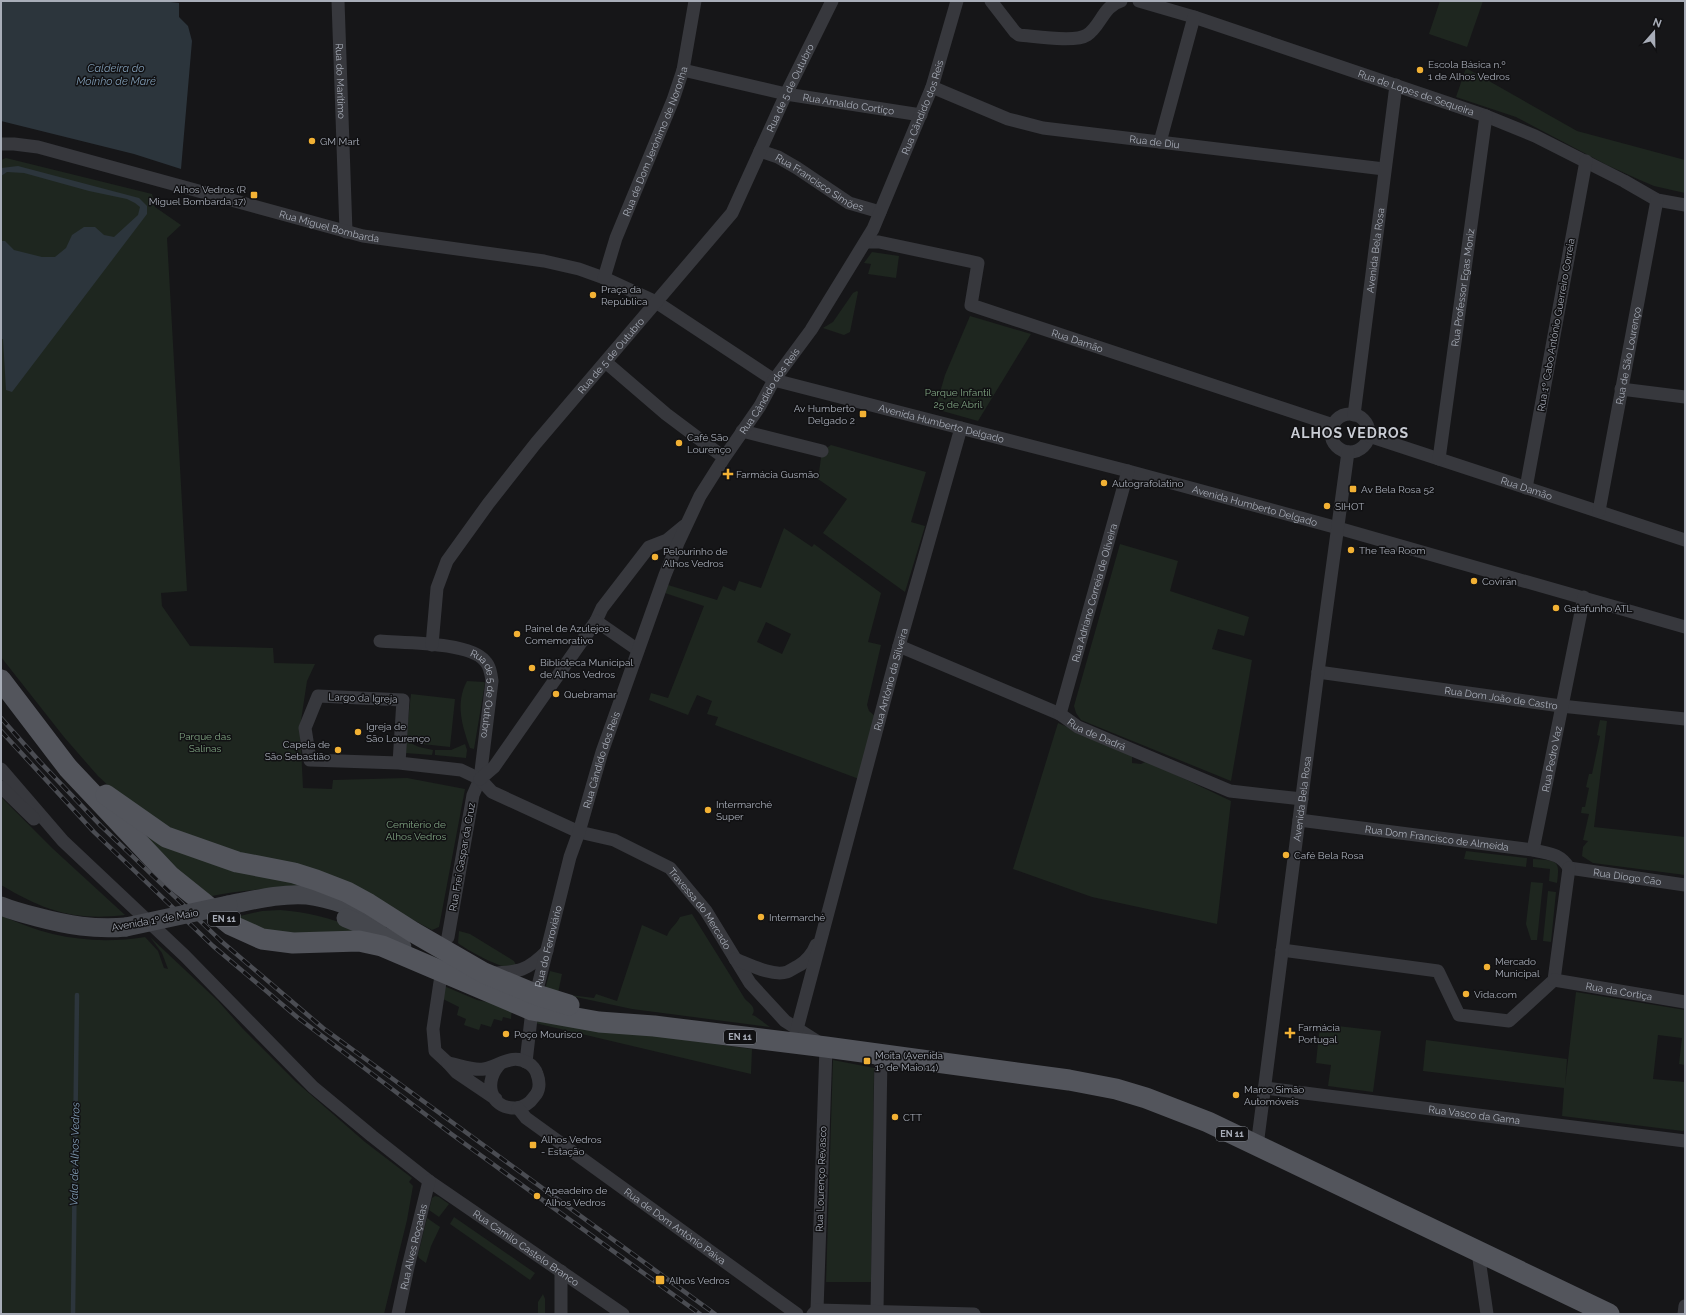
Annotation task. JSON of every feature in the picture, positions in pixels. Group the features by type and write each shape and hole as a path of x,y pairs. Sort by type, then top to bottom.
{"main road":[{"name":"EN 11","path":"1,680 68,768 170,876 231,925 262,938 293,943 359,941 382,946 436,975 534,1003 597,1012 654,1026 881,1054 1069,1080 1116,1089 1177,1109 1258,1146 1609,1314"},
{"name":"EN 11","path":"68,768 166,837 238,862 316,880 347,892 534,1003"},
{"name":"Avenida 1º de Maio","path":"1,892 58,923"},
{"path":"255,900 286,896 307,896 331,900 348,905 413,932"},
{"path":"255,900 301,905 336,914 363,925 389,940 436,975"},
{"name":"Avenida 1º de Maio","path":"1,906 58,923 95,929 126,927 255,900"}],"street":[{"name":"Rua do Marítimo","path":"338,1 346,232"},
{"name":"Rua de Dom Jerónimo de Noronha","path":"604,278 616,238 673,100 683,70 695,1"},
{"name":"Rua de 5 de Outubro","path":"432,645 437,588 447,561 488,504 536,443 732,213 786,94 832,1"},
{"name":"Rua Cândido dos Reis","path":"579,832 602,752 665,575 700,496 760,406 774,380 811,330 866,242 932,87 957,1"},
{"path":"992,1 1015,32 1019,35 1076,39 1087,36 1104,12 1115,3 1121,1"},
{"name":"Rua de Lopes de Sequeira","path":"1139,1 1194,17 1396,84 1486,116 1534,136 1657,200 1685,205"},
{"path":"1160,142 1194,17"},
{"name":"Rua Arnaldo Cortiço","path":"683,70 786,94 921,115"},
{"name":"Avenida Bela Rosa","path":"1354,415 1384,169 1396,84"},
{"name":"Rua de Diu","path":"932,87 1008,119 1043,128 1384,169"},
{"name":"Rua Professor Egas Moniz","path":"1439,459 1486,116"},
{"name":"Rua Miguel Bombarda","path":"1,144 38,147 363,236 557,263 604,278 656,302"},
{"name":"Rua Francisco Simões","path":"760,151 797,168 849,203 880,212"},
{"name":"Rua 1º Cabo António Guerreiro Correia","path":"1526,488 1586,162"},
{"name":"Rua de São Lourenço","path":"1599,512 1620,389 1657,200"},
{"name":"Rua Damão","path":"866,242 879,242 978,263 971,305 1333,425"},
{"name":"Avenida Humberto Delgado","path":"656,302 774,380 1128,471 1338,528 1685,627"},
{"path":"609,365 666,414 718,453"},
{"path":"1620,389 1685,397"},
{"path":"1345,415 1354,415 1363,420 1367,425 1369,436 1363,447 1358,451 1348,452 1341,450 1332,441 1331,435 1333,425 1339,418 1345,415"},
{"name":"Rua António da Silveira","path":"797,1029 899,646 961,428"},
{"path":"742,431 822,451"},
{"name":"Rua Damão","path":"1369,436 1685,540"},
{"name":"Avenida Bela Rosa","path":"1258,1146 1318,672 1348,452"},
{"name":"Rua Adriano Correia de Oliveira","path":"1060,714 1128,471"},
{"path":"480,779 494,767 596,621 602,608 649,547 667,540 688,523"},
{"name":"Rua Pedro Vaz","path":"1533,850 1584,597"},
{"path":"596,621 638,650"},
{"name":"Rua de 5 de Outubro","path":"380,641 453,647 471,651 485,660 490,671 492,681 480,779"},
{"name":"Rua de Dadrá","path":"899,646 1060,714 1078,727 1230,791 1302,799"},
{"name":"Rua Dom João de Castro","path":"1318,672 1561,706 1685,719"},
{"name":"Largo da Igreja","path":"399,763 404,700 318,696 305,728 310,760 399,763 461,770 480,779"},
{"path":"1,769 44,820 92,869"},
{"name":"Travessa do Mercado","path":"480,779 492,792 579,832 614,840 670,868 706,911 750,983 785,1021 826,1047"},
{"name":"Rua Frei Gaspar da Cruz","path":"448,937 473,795 480,779"},
{"path":"1,787 40,824 92,869"},
{"name":"Rua Dom Francisco de Almeida","path":"1299,820 1533,850 1558,856 1564,860 1569,868"},
{"name":"Rua do Ferroviário","path":"526,1062 534,1003 570,857 579,832"},
{"path":"1282,950 1438,971 1459,1015 1509,1021 1554,980 1569,868"},
{"name":"Rua Diogo Cão","path":"1569,868 1685,885"},
{"name":"Rua Camilo Castelo Branco","path":"92,869 185,956 313,1087 372,1136 430,1180 623,1314"},
{"name":"Rua António da Silveira","path":"736,958 755,967 773,972 785,973 801,964 814,951 823,931"},
{"path":"484,973 519,971 534,964 547,951"},
{"path":"436,975 433,1029 435,1051 448,1062 456,1072 496,1099 502,1105 518,1108 532,1101 537,1094 539,1079 536,1071 526,1062 517,1059 508,1059 501,1063 495,1068 491,1076 490,1084 496,1099"},
{"name":"Rua da Cortiça","path":"1554,980 1685,1002"},
{"name":"Rua Lourenço Revasco","path":"815,1312 826,1047"},
{"path":"877,1311 881,1054"},
{"path":"448,1062 470,1068 484,1069 501,1063"},
{"name":"Rua Vasco da Gama","path":"1265,1088 1685,1141"},
{"name":"Rua de Dom António Paiva","path":"518,1108 526,1118 797,1314"},
{"name":"Rua Alves Roçadas","path":"398,1314 430,1180"},
{"path":"1478,1252 1487,1314"},
{"path":"561,1271 561,1314"},
{"path":"1684,1314 1685,1306"},
{"path":"815,1312 877,1311 974,1314"}],"green space":[{"path":"1440,1 1483,1 1467,47 1429,34"},
{"path":"1466,68 1577,131 1685,160 1685,193 1654,186 1607,165 1516,117 1456,97"},
{"name":"Parque das Salinas","path":"6,158 152,194 155,207 181,225 167,238 187,591 161,593 162,606 190,646 273,648 274,663 315,664 307,681 300,727 303,788 332,789 333,780 407,778 465,789 439,927 432,930 346,884 190,840 126,802 98,776 64,737 1,657 1,160"},
{"path":"872,252 899,256 896,278 868,274 871,264 864,263"},
{"path":"857,291 850,332 844,335 823,328 833,322 853,293"},
{"name":"Parque Infantil 25 de Abril","path":"970,316 1031,334 978,421 939,410 936,406 945,375"},
{"path":"831,445 926,472 911,522 925,526 905,592 823,533 847,499 818,479 822,451"},
{"path":"784,528 812,547 814,544 881,593 868,642 881,645 867,705 869,711 876,717 859,779 715,725 718,717 707,714 712,701 697,695 688,715 649,700 651,693 668,698 704,606 665,593 668,585 717,600 723,586 735,591 739,581 761,588","holes":["766,622 791,634 782,654 757,642"]},
{"path":"1120,544 1178,561 1170,591 1249,617 1244,636 1218,629 1212,649 1252,660 1231,781 1081,720 1076,713 1074,706"},
{"path":"467,681 485,683 474,749 470,748 464,731 461,714 461,698"},
{"path":"411,694 455,699 450,747 422,744 406,739"},
{"path":"1600,720 1607,721 1594,827 1685,837 1685,875 1593,863 1582,856 1583,847 1588,841 1583,840 1589,814 1581,813 1582,807 1585,807 1589,788 1586,787 1589,774 1592,774 1600,736 1597,735"},
{"path":"1058,723 1132,754 1132,763 1141,764 1147,761 1231,801 1217,924 1092,897 1013,869"},
{"path":"406,741 419,747 433,750 432,755 405,753"},
{"path":"465,744 467,750 466,758 435,755 435,750 451,750"},
{"path":"1,797 52,848 125,915 90,916 60,912 32,902 1,885"},
{"path":"138,829 326,888 281,888 252,890 207,897 191,883"},
{"path":"1466,851 1527,858 1526,867 1464,859"},
{"path":"1533,859 1555,862 1558,869 1557,883 1549,881 1550,869 1533,867"},
{"path":"1531,882 1543,883 1537,940 1531,940 1526,924"},
{"path":"1548,891 1556,892 1551,942 1543,941"},
{"path":"280,910 319,916 357,929 355,935 282,936 231,918 262,911"},
{"path":"692,914 745,999 752,1006 754,1010 752,1015 770,1027 632,1009 562,994 594,998 596,994 617,1001 642,925 667,936 680,917"},
{"path":"1,915 36,929 72,938 108,940 145,937 158,951 164,968 168,969 162,953 150,937 218,1001 243,1029 295,1081 365,1142 412,1178 409,1182 413,1186 407,1220 384,1314 1,1314"},
{"path":"459,931 470,934 514,961 516,965 512,967 505,967 498,965 468,950 458,943"},
{"path":"550,971 562,974 558,993 545,989"},
{"path":"444,986 477,1000 512,1007 511,1019 503,1017 502,1021 494,1019 491,1027 481,1024 479,1030 464,1025 466,1019 457,1015 459,1007 443,999"},
{"path":"1576,992 1685,1010 1685,1065 1679,1064 1682,1038 1658,1035 1653,1079 1685,1082 1685,1129 1683,1131 1562,1116 1564,1088 1423,1071 1426,1040 1567,1059 1565,1086"},
{"path":"539,1020 752,1049 751,1074 535,1023"},
{"path":"1320,1024 1381,1031 1373,1092 1328,1086 1331,1065 1316,1063"},
{"path":"833,1060 874,1068 871,1282 826,1282"},
{"path":"435,1196 449,1204 439,1217 429,1210 432,1198"},
{"path":"454,1217 535,1273 530,1280 450,1224"},
{"path":"427,1218 440,1227 431,1246 426,1263 419,1258 418,1255"},
{"path":"543,1294 545,1299 545,1314 538,1314 538,1302"}],"water":[{"name":"Caldeira do Moinho de Maré","path":"1,1 161,1 179,3 179,17 188,26 192,41 181,169 134,154 1,121"},
{"path":"18,166 139,198 147,206 147,214 12,392 6,390 3,339 1,339 1,241 5,241 14,250 42,257 55,257 66,248 72,235 84,227 95,227 104,235 114,237 138,215 140,207 127,199 89,191 24,173 7,172 1,176 1,168"}],"waterway":[{"name":"Vala de Alhos Vedros","path":"73,1314 77,995"}],"railway":[{"path":"1,718 40,762 101,826 221,941 323,1028 715,1314"},
{"path":"1,731 94,832 213,946 297,1017 450,1133 700,1314"}],"place":[{"name":"Escola Básica n.º 1 de Alhos Vedros","path":"1420,70"},
{"name":"GM Mart","path":"312,141"},
{"name":"Alhos Vedros (R Miguel Bombarda 17)","path":"254,195"},
{"name":"Praça da República","path":"593,295"},
{"name":"Av Humberto Delgado 2","path":"863,414"},
{"name":"Café São Lourenço","path":"679,443"},
{"name":"Farmácia Gusmão","path":"728,474"},
{"name":"Autografolatino","path":"1104,483"},
{"name":"Av Bela Rosa 52","path":"1353,489"},
{"name":"SIHOT","path":"1327,506"},
{"name":"The Tea Room","path":"1351,550"},
{"name":"Pelourinho de Alhos Vedros","path":"655,557"},
{"name":"Covirán","path":"1474,581"},
{"name":"Gatafunho ATL","path":"1556,608"},
{"name":"Painel de Azulejos Comemorativo","path":"517,634"},
{"name":"Biblioteca Municipal de Alhos Vedros","path":"532,668"},
{"name":"Quebramar","path":"556,694"},
{"name":"Igreja de São Lourenço","path":"358,732"},
{"name":"Capela de São Sebastião","path":"338,750"},
{"name":"Intermarché Super","path":"708,810"},
{"name":"Café Bela Rosa","path":"1286,855"},
{"name":"Intermarché","path":"761,917"},
{"name":"Mercado Municipal","path":"1487,967"},
{"name":"Vida.com","path":"1466,994"},
{"name":"Farmácia Portugal","path":"1290,1033"},
{"name":"Poço Mourisco","path":"506,1034"},
{"name":"Moita (Avenida 1º de Maio 14)","path":"867,1061"},
{"name":"Marco Simão Automóveis","path":"1236,1095"},
{"name":"CTT","path":"895,1117"},
{"name":"Alhos Vedros - Estação","path":"533,1145"},
{"name":"Apeadeiro de Alhos Vedros","path":"537,1196"},
{"name":"Alhos Vedros","path":"660,1280"}],"district":[{"name":"ALHOS VEDROS","path":"1350,433"}],"park label":[{"name":"Cemitério de Alhos Vedros","path":"416,830"}]}
